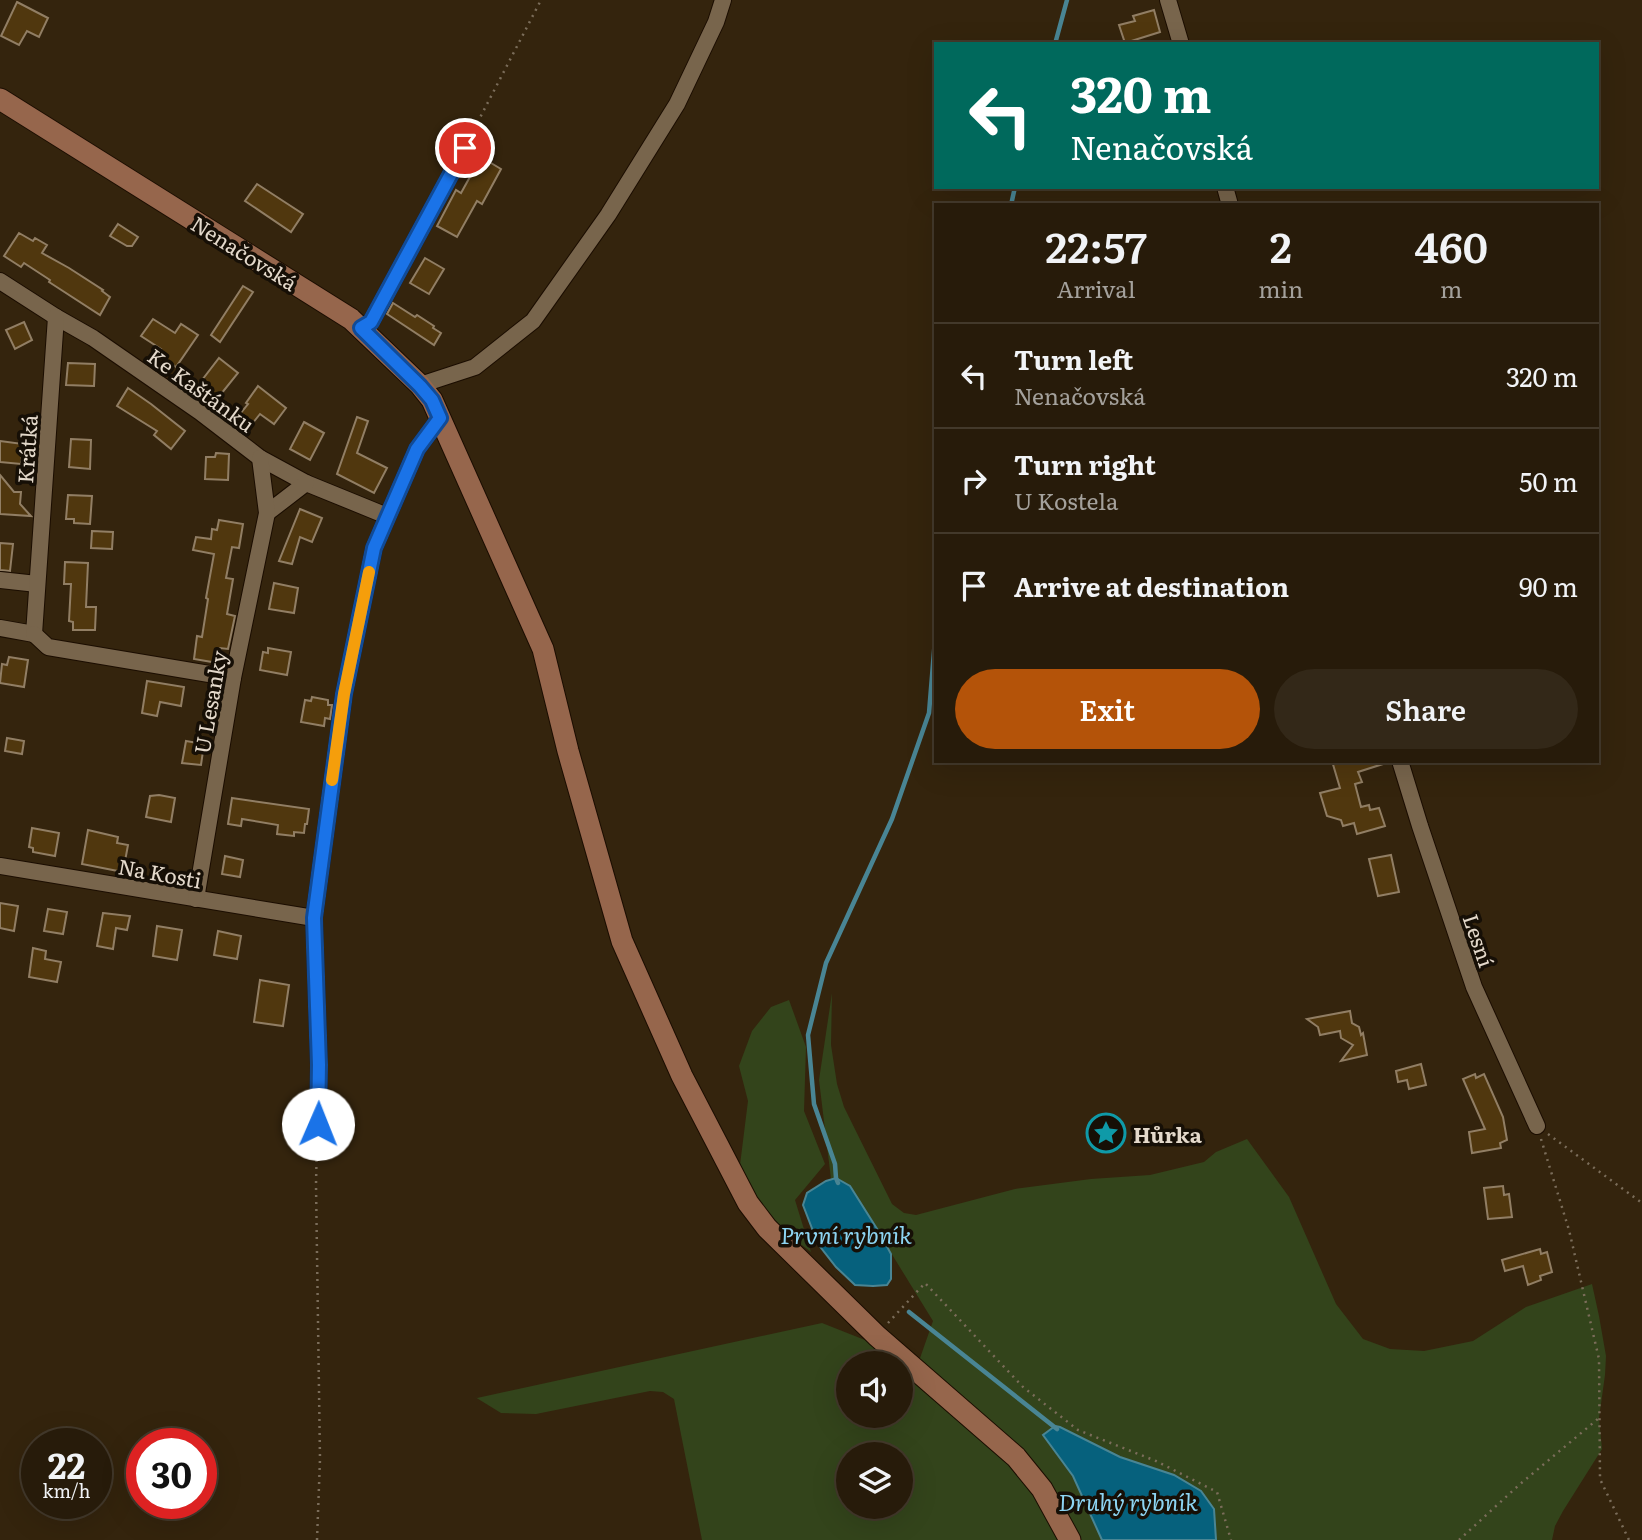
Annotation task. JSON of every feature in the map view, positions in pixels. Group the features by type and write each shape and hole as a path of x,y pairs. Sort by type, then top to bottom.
{"street":[{"path":"420,386 475,367 533,321 608,215 677,104 716,22 723,0"},
{"path":"1168,0 1180,42"},
{"name":"Nenačovská","path":"0,99 351,319 432,400 542,649 622,941 682,1076 748,1203 767,1228 877,1336 1016,1457 1042,1489 1070,1540"},
{"path":"361,328 371,322 465,148"},
{"name":"Ke Kaštánku","path":"0,281 93,338 200,412 260,458 306,483 387,516"},
{"name":"Krátká","path":"34,634 56,317"},
{"path":"318,1124 319,1065 314,918 344,694 374,548 417,449 440,418"},
{"name":"U Lesanky","path":"196,899 233,678 267,513 260,458"},
{"path":"267,513 306,483"},
{"path":"0,580 37,584"},
{"path":"0,628 34,634 48,647 233,678"},
{"name":"Lesní","path":"1401,763 1474,988 1537,1126"},
{"name":"Na Kosti","path":"0,866 314,918"}],"path":[{"path":"465,148 541,0"},
{"path":"317,1540 320,1459 316,1185 318,1124"},
{"path":"1537,1126 1642,1203"},
{"path":"1537,1126 1569,1230 1600,1359 1600,1479 1629,1540"},
{"path":"877,1336 925,1283 1023,1387 1078,1430 1156,1461 1217,1492 1231,1540"},
{"path":"1459,1540 1519,1485 1600,1418"}],"green space":[{"path":"832,993 831,1045 837,1084 844,1107 892,1204 904,1213 916,1215 1015,1189 1091,1179 1150,1175 1204,1162 1216,1152 1247,1139 1289,1197 1336,1304 1363,1339 1390,1349 1424,1351 1473,1341 1526,1307 1592,1284 1606,1356 1599,1418 1602,1449 1563,1511 1555,1526 1552,1540 1216,1540 1214,1509 1174,1475 1120,1457 1060,1427 1043,1435 1073,1476 1102,1540 1080,1540 1067,1512 919,1361 933,1321 872,1222 831,1179 819,1080"},
{"path":"789,1000 806,1047 804,1111 825,1164 795,1200 811,1252 782,1230 754,1194 740,1165 748,1101 739,1066 752,1031 771,1007"},
{"path":"822,1323 870,1342 880,1351 836,1351 836,1428 913,1428 913,1380 1009,1464 1034,1495 1060,1540 702,1540 674,1399 663,1392 650,1391 536,1414 501,1413 475,1397"}],"water":[{"name":"První rybník","path":"836,1178 850,1186 891,1254 891,1279 887,1285 855,1285 818,1244 803,1205 807,1193"},
{"name":"Druhý rybník","path":"1055,1426 1120,1457 1174,1475 1201,1491 1214,1509 1216,1540 1102,1540 1073,1476 1043,1435"}],"building":[{"path":"17,2 48,18 39,37 27,31 19,45 1,36"},
{"path":"1154,10 1160,32 1125,42 1119,25 1135,21 1133,16"},
{"path":"481,157 501,169 482,204 477,201 457,237 437,226 456,190 461,193"},
{"path":"257,184 303,214 291,232 245,201"},
{"path":"118,224 138,237 132,246 110,236"},
{"path":"19,233 47,245 42,253 110,297 100,315 24,263 21,267 4,256"},
{"path":"425,258 444,269 429,294 410,283"},
{"path":"243,286 253,292 220,342 211,335"},
{"path":"393,303 415,317 417,315 441,333 434,345 387,314"},
{"path":"153,319 175,333 181,324 198,335 176,367 158,354 161,349 141,336"},
{"path":"24,322 32,340 15,349 6,330"},
{"path":"219,358 238,373 217,399 199,384"},
{"path":"68,363 95,364 94,386 66,385"},
{"path":"258,386 286,408 274,424 260,414 248,429 236,419"},
{"path":"128,388 185,431 171,449 154,435 157,431 117,406"},
{"path":"357,417 368,421 357,453 387,468 374,493 337,474"},
{"path":"304,422 324,433 310,460 290,449"},
{"path":"71,439 91,440 90,469 69,467"},
{"path":"0,441 23,444 21,464 0,462"},
{"path":"216,453 229,454 228,480 205,479 206,457 215,457"},
{"path":"0,475 14,492 21,492 20,504 31,516 0,514"},
{"path":"68,495 92,496 90,524 74,523 74,519 66,519"},
{"path":"300,509 322,518 312,542 300,537 292,564 279,561"},
{"path":"219,520 243,524 239,548 232,547 226,578 233,579 227,614 235,616 228,649 220,648 218,663 194,659 197,636 202,637 214,554 193,550 196,537 211,539 212,529 217,530"},
{"path":"92,531 113,532 112,549 91,548"},
{"path":"0,543 13,544 10,571 0,570"},
{"path":"65,562 88,563 86,607 96,607 95,630 73,630 73,622 69,621 71,584 64,584"},
{"path":"274,583 298,588 294,613 269,609"},
{"path":"268,648 291,652 287,675 260,670 263,652 268,653"},
{"path":"9,657 28,660 24,687 0,683 2,664 7,665"},
{"path":"147,681 184,687 181,706 160,702 157,716 142,713"},
{"path":"312,697 328,700 328,705 332,705 330,719 325,718 324,726 301,722 305,700 311,701"},
{"path":"7,738 24,741 22,754 5,751"},
{"path":"186,741 204,744 201,765 182,763"},
{"path":"1333,763 1383,763 1358,772 1362,782 1355,784 1361,807 1369,805 1370,810 1379,808 1385,826 1357,834 1354,823 1343,826 1341,820 1327,816 1320,793 1340,788"},
{"path":"150,796 175,798 171,822 146,817"},
{"path":"232,798 309,809 304,833 294,832 294,836 277,834 278,825 242,819 241,826 228,824"},
{"path":"32,828 59,833 55,856 33,852 33,848 29,847"},
{"path":"88,830 118,837 117,843 128,845 123,872 82,864"},
{"path":"1391,855 1399,892 1378,896 1369,859"},
{"path":"225,856 243,860 240,877 222,874"},
{"path":"0,903 18,906 14,931 0,928"},
{"path":"48,909 67,912 63,934 44,931"},
{"path":"103,913 130,916 127,930 116,928 113,949 97,946"},
{"path":"157,926 182,930 177,960 153,956"},
{"path":"218,931 241,936 237,959 214,955"},
{"path":"33,948 46,951 45,959 61,962 57,982 29,977"},
{"path":"260,980 289,985 283,1026 254,1022"},
{"path":"1350,1011 1352,1023 1359,1027 1361,1035 1363,1033 1367,1055 1341,1061 1353,1045 1341,1038 1340,1031 1320,1035 1318,1027 1307,1019"},
{"path":"1421,1064 1426,1085 1409,1089 1407,1080 1398,1082 1396,1071"},
{"path":"1475,1074 1476,1078 1484,1074 1503,1117 1507,1140 1500,1143 1501,1148 1472,1153 1469,1132 1485,1129 1463,1079"},
{"path":"1503,1186 1504,1195 1509,1194 1512,1217 1488,1219 1484,1188"},
{"path":"1540,1249 1541,1254 1547,1252 1552,1272 1540,1276 1541,1280 1528,1285 1523,1266 1505,1271 1502,1260"}],"waterway":[{"path":"1056,42 1067,0"},
{"path":"1011,203 1015,189"},
{"path":"838,1183 835,1164 814,1104 808,1035 826,963 892,819 929,713 934,652"},
{"path":"909,1312 1057,1429"}],"slow traffic":[{"path":"332,780 344,694 369,572"}],"place":[{"name":"Hůrka","path":"1106,1133"}],"route":[{"path":"318,1124 319,1065 314,918 344,694 374,548 417,449 440,418 432,400 420,386 361,328 371,322 465,148"}]}
